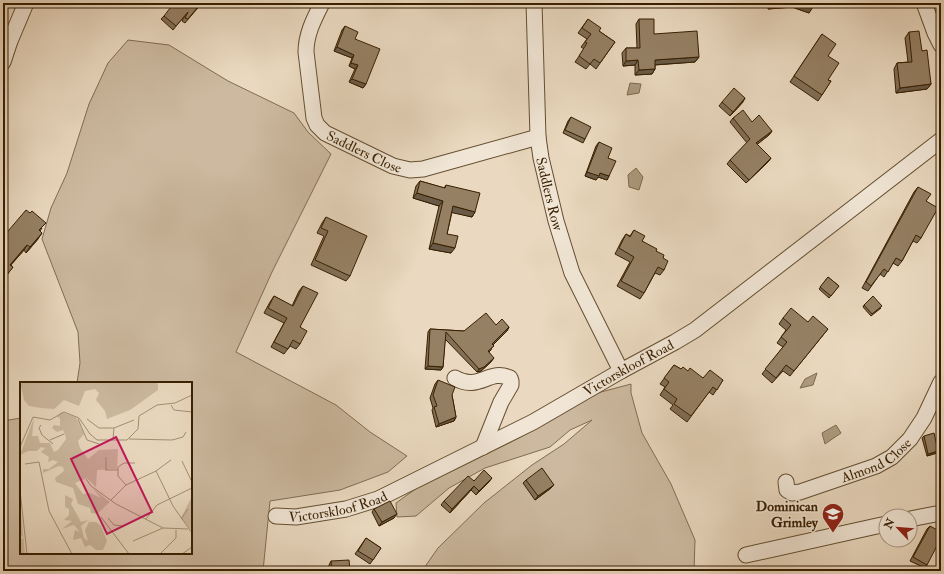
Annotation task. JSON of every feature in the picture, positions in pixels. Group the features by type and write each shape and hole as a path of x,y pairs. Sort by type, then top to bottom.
{"street":[{"path":"3,62 7,36 26,3"},
{"name":"Saddlers Close","path":"322,3 308,34 306,52 314,118 317,125 325,133 393,166 410,170 423,169 538,138"},
{"name":"Saddlers Row","path":"534,3 538,138 541,158 556,221 572,273 621,371"},
{"path":"924,3 935,34 941,45"},
{"name":"Victorskloof Road","path":"276,516 296,517 346,509 383,497 533,422 664,348 695,330 941,140"},
{"path":"455,378 463,382 474,383 493,376 504,376 510,378 511,385 501,402 483,447"},
{"name":"Almond Close","path":"786,482 787,490 792,493 800,492 876,466 892,457 910,439 924,418 941,382"},
{"path":"918,517 941,513"},
{"path":"746,555 878,526"}],"shaded area":[{"path":"128,40 169,45 228,81 294,113 308,132 331,154 272,272 236,352 336,405 370,432 407,456 388,472 340,490 270,501 263,571 3,571 3,421 20,418 20,554 192,554 192,382 77,382 80,363 78,332 42,239 51,208 67,173 89,104 108,63"},
{"path":"630,83 641,84 639,93 627,95"},
{"path":"636,168 643,177 639,190 629,187 628,175"},
{"path":"817,373 813,385 800,388 805,379"},
{"path":"631,384 631,393 642,433 671,484 695,540 694,571 422,571 438,548 484,503 532,465 564,444 592,420 570,430 550,447 485,468 449,488 416,516 397,517 396,503 435,475 569,404 601,392"},
{"path":"836,425 841,433 825,444 822,433"}],"building":[{"path":"174,3 201,3 188,19 185,18 188,12 176,26 164,16"},
{"path":"800,3 814,3 813,7"},
{"path":"588,19 601,28 599,31 615,42 600,63 594,59 590,64 579,56 587,43 585,42 591,34 582,28"},
{"path":"639,19 654,19 654,34 697,31 699,57 655,60 655,69 639,70 638,60 626,61 626,48 640,48"},
{"path":"345,26 358,32 355,39 380,49 366,84 352,79 358,65 351,63 354,55 337,47"},
{"path":"919,31 922,51 927,50 931,84 900,88 897,63 912,62 909,32"},
{"path":"822,34 836,44 828,56 839,63 828,80 831,81 822,95 794,76"},
{"path":"734,88 745,98 733,112 722,102"},
{"path":"743,110 752,122 759,115 772,131 756,143 771,158 749,180 730,160 750,139 733,118"},
{"path":"571,117 591,127 585,139 565,130"},
{"path":"599,142 612,148 608,158 616,161 609,176 600,173 599,176 587,172"},
{"path":"420,181 445,188 446,185 480,193 475,212 453,206 447,234 458,236 455,248 433,243 443,201 417,193"},
{"path":"918,187 931,194 926,201 938,208 921,238 916,235 902,261 896,258 888,272 884,269 871,286 866,282"},
{"path":"26,210 30,213 32,211 46,223 39,230 42,233 30,247 27,245 10,265 13,267 3,280 3,237"},
{"path":"326,217 367,236 350,276 315,260 328,231 321,228"},
{"path":"634,230 645,236 642,241 657,249 656,251 664,255 663,258 668,261 664,270 658,267 644,293 621,281 634,257 619,248 626,234 630,237"},
{"path":"828,277 839,286 831,296 820,287"},
{"path":"303,286 318,293 300,327 307,331 300,344 293,340 288,349 274,342 287,318 268,308 274,296 293,306"},
{"path":"873,296 882,306 872,314 864,305"},
{"path":"791,308 808,322 813,316 828,329 794,371 786,365 776,378 765,369 787,342 781,337 791,325 783,318"},
{"path":"486,313 496,325 502,319 509,327 492,344 494,346 488,351 494,358 484,367 479,369 446,332 443,367 428,366 430,329 464,331"},
{"path":"674,365 681,369 683,367 688,371 690,368 703,378 710,370 723,380 717,390 713,387 691,416 674,404 677,399 664,389 669,382 664,378"},
{"path":"438,380 455,387 452,395 456,417 439,424 434,407 437,406 433,395"},
{"path":"934,433 938,451 928,454 924,436"},
{"path":"542,468 554,485 538,496 526,480"},
{"path":"484,470 492,478 479,491 474,486 452,509 444,501 468,476 474,481"},
{"path":"390,501 397,514 382,522 374,509"},
{"path":"930,526 941,532 941,538 927,565 913,557"},
{"path":"366,538 381,548 373,560 358,551"},
{"path":"349,560 350,571 332,571 331,561"}],"place":[{"name":"Dominican Grimley","path":"833,534"}]}
